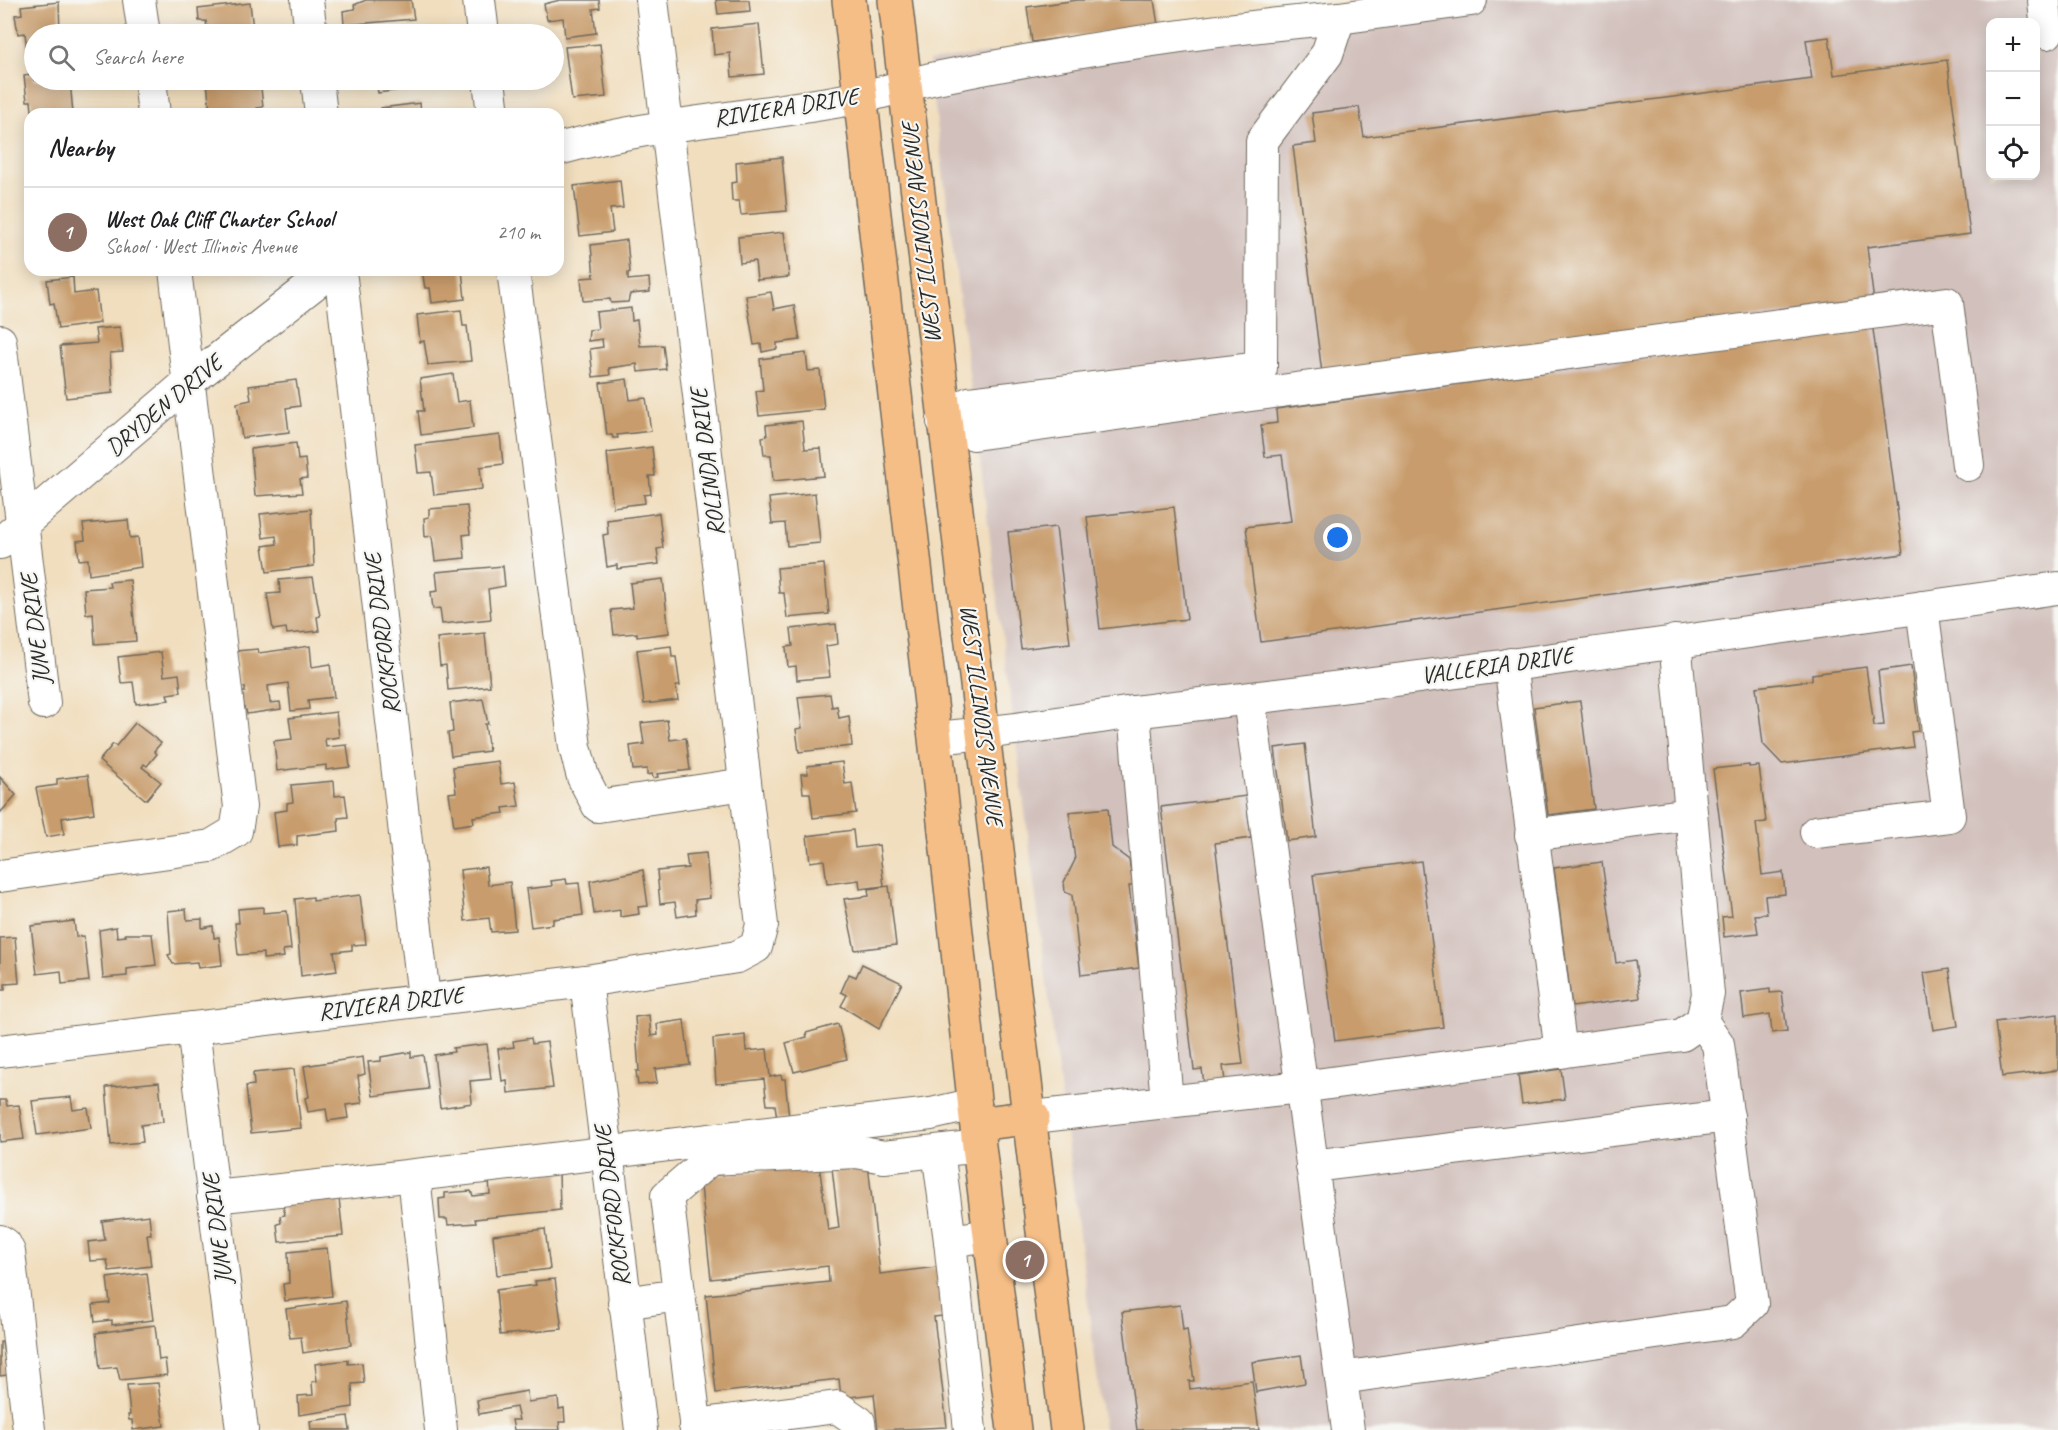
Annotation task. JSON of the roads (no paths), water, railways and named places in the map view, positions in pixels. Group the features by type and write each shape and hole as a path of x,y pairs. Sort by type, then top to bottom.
{"main road":[{"name":"WEST ILLINOIS AVENUE","path":"849,0 1014,1430"},
{"name":"WEST ILLINOIS AVENUE","path":"895,0 943,421 1033,1117 1067,1430"},
{"path":"897,426 943,421"},
{"path":"977,1125 1033,1117"}],"street":[{"path":"139,0 143,24"},
{"path":"307,0 310,24"},
{"path":"479,0 482,24"},
{"name":"ROLINDA DRIVE","path":"652,0 762,925"},
{"name":"RIVIERA DRIVE","path":"666,126 860,97 933,78 1254,26 1340,18 1471,0"},
{"path":"2044,0 2047,33"},
{"path":"943,421 969,403 1260,368 1263,141 1327,54 1340,18"},
{"path":"151,90 153,108"},
{"path":"318,90 320,108"},
{"path":"490,90 492,108"},
{"path":"564,148 666,126"},
{"path":"0,876 211,846 236,831 240,807 176,276"},
{"name":"DRYDEN DRIVE","path":"11,535 190,381 324,276"},
{"name":"ROCKFORD DRIVE","path":"341,276 424,998"},
{"path":"514,276 574,735 583,777 598,806 745,784"},
{"path":"943,421 974,434 1947,303 1968,465"},
{"name":"JUNE DRIVE","path":"0,340 11,535 44,703"},
{"name":"VALLERIA DRIVE","path":"935,738 985,734 1134,712 1249,699 2058,588"},
{"path":"1816,832 1949,816 1922,607"},
{"path":"1033,1117 1301,1088 1682,1035 1702,1022 1708,994 1675,641"},
{"path":"1510,664 1561,1052"},
{"path":"1249,699 1348,1430"},
{"path":"1134,712 1167,1102"},
{"path":"1531,835 1691,814"},
{"name":"RIVIERA DRIVE","path":"0,1051 424,998 586,981 737,957 756,947 762,925"},
{"name":"ROCKFORD DRIVE","path":"586,981 640,1430"},
{"path":"1341,1378 1733,1322 1752,1304 1718,1044 1702,1022"},
{"name":"JUNE DRIVE","path":"193,1028 242,1430"},
{"path":"213,1197 414,1176 605,1150 931,1114 977,1125"},
{"path":"1312,1166 1728,1116"},
{"path":"860,1430 859,1422 837,1407 695,1427 667,1196 710,1159 857,1152 884,1157 938,1151 977,1125"},
{"path":"938,1151 970,1430"},
{"path":"414,1176 441,1430"},
{"path":"950,1241 990,1235"},
{"path":"0,1241 5,1244 9,1252 29,1430"},
{"path":"624,1303 679,1295"}],"place":[{"name":"West Oak Cliff Charter School","path":"1025,1260"}]}
